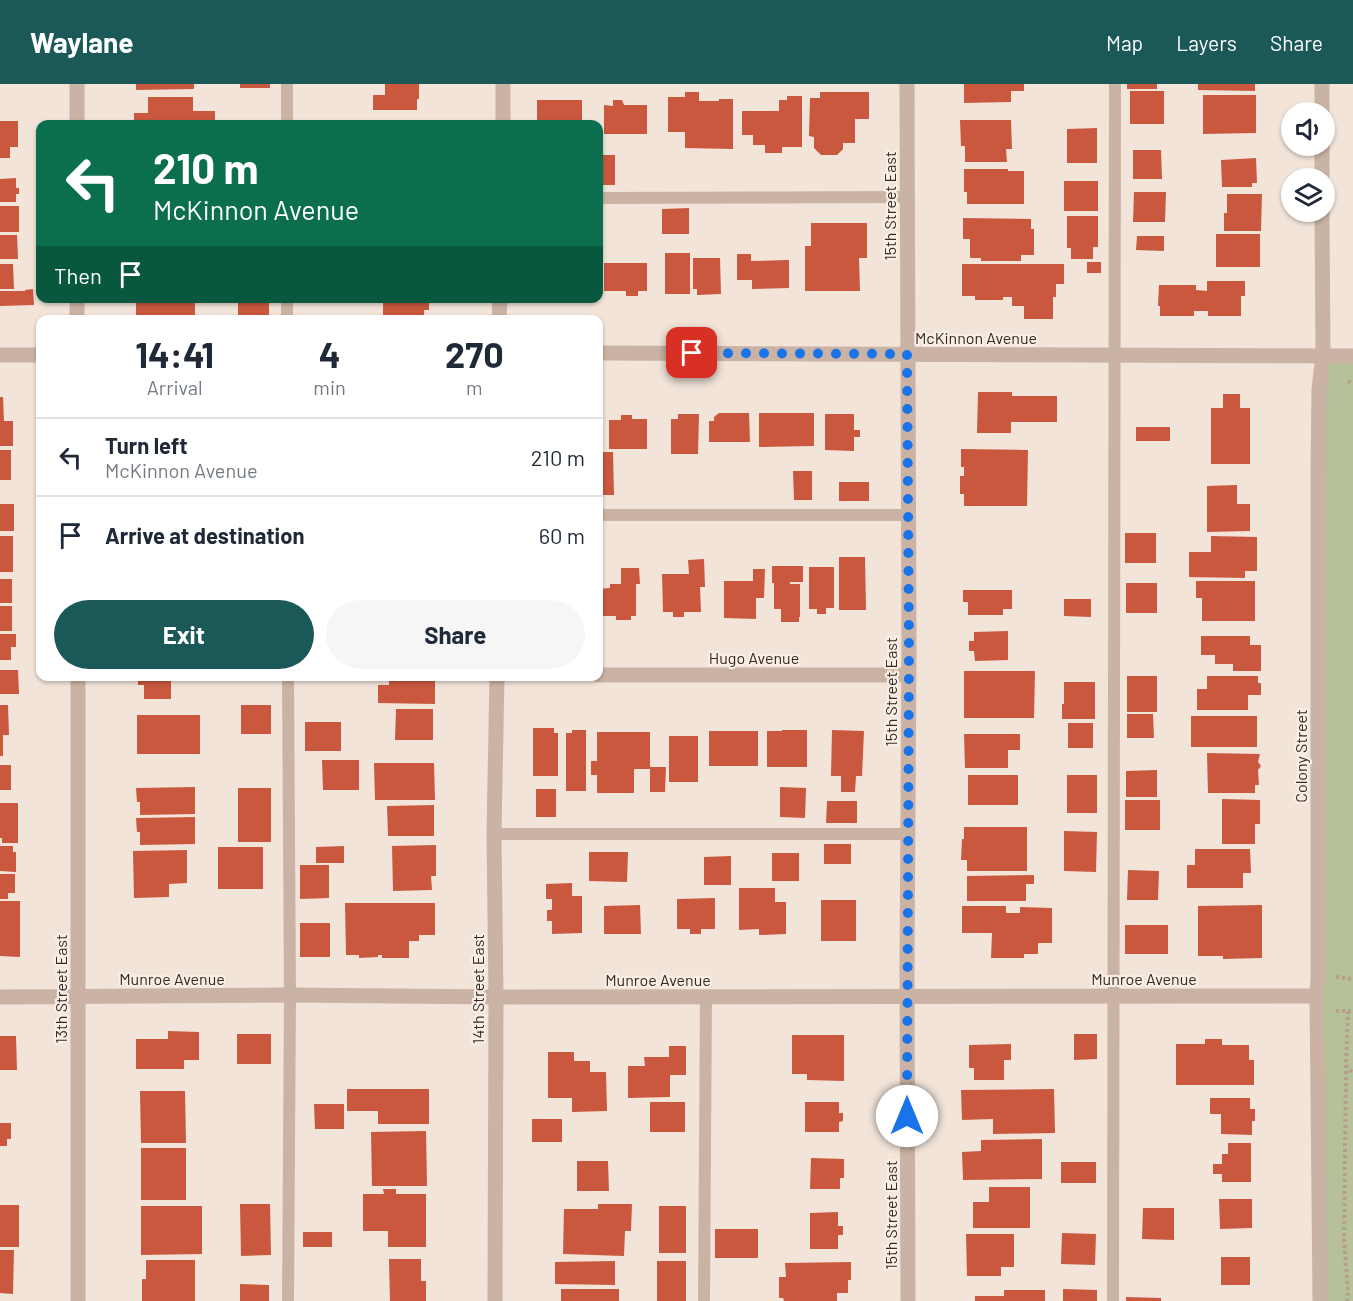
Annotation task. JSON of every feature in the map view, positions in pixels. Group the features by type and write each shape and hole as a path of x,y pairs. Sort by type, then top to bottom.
{"street":[{"path":"77,84 77,120"},
{"path":"503,84 503,120"},
{"name":"15th Street East","path":"907,84 908,1301"},
{"path":"1322,84 1322,102"},
{"name":"Colony Street","path":"1320,1301 1317,996 1318,437 1319,389 1323,356 1322,222"},
{"name":"McKinnon Avenue","path":"603,353 1353,356"},
{"path":"0,355 36,355"},
{"name":"Hugo Avenue","path":"603,675 909,675"},
{"name":"13th Street East","path":"78,681 78,1301"},
{"name":"14th Street East","path":"495,1301 494,834 497,681"},
{"name":"Munroe Avenue","path":"0,997 1317,996"}],"lane":[{"path":"287,84 287,120"},
{"path":"1113,1301 1115,84"},
{"path":"603,198 908,197"},
{"path":"603,515 908,515"},
{"path":"288,681 290,995 288,1301"},
{"path":"494,834 908,834"},
{"path":"704,1301 706,997"}],"path":[{"path":"1348,381 1353,384"},
{"path":"1347,1301 1344,1240 1348,1011"},
{"path":"1346,1065 1353,1074"}],"green space":[{"path":"1323,356 1353,356 1353,1301 1323,1301"}],"building":[{"path":"136,84 194,84 194,89 136,90"},
{"path":"240,84 270,84 270,88 240,88"},
{"path":"385,84 419,84 417,110 373,110 373,95 385,95"},
{"path":"964,84 1024,84 1024,91 1011,91 1011,102 964,103"},
{"path":"1127,84 1157,84 1157,89 1127,89"},
{"path":"1198,84 1255,84 1255,91 1198,90"},
{"path":"1130,91 1164,91 1164,124 1130,124"},
{"path":"685,92 699,92 699,101 733,99 733,149 685,148 685,132 668,132 668,97 685,97"},
{"path":"820,92 869,92 869,119 855,119 855,143 843,143 843,149 837,155 821,155 814,148 814,137 809,136 810,98 820,98"},
{"path":"1203,95 1256,95 1256,133 1203,134"},
{"path":"787,96 802,96 802,147 782,147 782,153 765,153 765,145 753,145 753,135 742,135 742,111 779,111 779,100 787,100"},
{"path":"148,97 193,97 193,111 215,111 215,120 134,120 134,113 148,113"},
{"path":"537,100 582,100 582,120 537,120"},
{"path":"613,100 622,100 624,105 647,105 647,134 604,134 604,105 613,106"},
{"path":"960,120 1011,120 1012,149 1006,149 1007,162 965,162 965,146 961,146"},
{"path":"0,121 18,121 18,147 10,147 10,158 0,158"},
{"path":"1097,128 1097,163 1067,163 1067,129"},
{"path":"1133,150 1161,150 1162,179 1133,179"},
{"path":"603,155 615,155 615,185 603,185"},
{"path":"1256,158 1257,183 1252,183 1252,187 1222,187 1221,160"},
{"path":"964,169 1024,171 1024,204 967,204 967,192 964,192"},
{"path":"16,178 16,188 19,188 19,194 16,194 16,202 0,202 0,179"},
{"path":"1064,181 1098,181 1098,211 1064,211"},
{"path":"1134,192 1166,192 1165,222 1133,222"},
{"path":"1227,194 1262,194 1261,231 1224,231"},
{"path":"0,206 19,206 19,232 0,232"},
{"path":"689,208 689,234 662,234 662,209"},
{"path":"1067,216 1098,216 1098,247 1093,247 1093,259 1071,259 1071,248 1067,248"},
{"path":"963,218 1031,219 1031,229 1034,229 1034,255 1021,255 1021,261 981,261 981,258 970,258 970,239 963,239"},
{"path":"811,223 867,223 867,258 859,258 860,291 805,291 805,246 811,246"},
{"path":"1216,234 1260,234 1260,267 1216,267"},
{"path":"0,235 17,235 18,259 0,259"},
{"path":"1137,236 1164,236 1164,251 1136,250"},
{"path":"665,253 690,253 690,294 665,294"},
{"path":"737,254 751,254 751,261 789,260 789,288 752,289 752,280 737,280"},
{"path":"693,258 720,258 721,294 697,295 697,289 693,289"},
{"path":"1087,262 1101,262 1101,273 1087,273"},
{"path":"604,263 647,263 647,291 638,291 638,296 626,296 626,291 604,291"},
{"path":"0,264 13,264 14,289 0,289"},
{"path":"962,264 1064,264 1064,284 1056,284 1056,297 1053,297 1053,319 1024,319 1024,306 1012,306 1012,297 1003,297 1003,300 975,300 975,296 962,296"},
{"path":"1207,281 1245,281 1245,296 1241,296 1241,316 1208,316 1208,311 1194,311 1194,316 1160,316 1159,285 1196,285 1196,290 1207,291"},
{"path":"33,289 34,305 0,306 0,291"},
{"path":"136,303 195,303 195,315 136,315"},
{"path":"238,303 269,303 269,315 238,315"},
{"path":"383,303 429,303 429,310 424,310 424,315 383,315"},
{"path":"978,392 1012,392 1012,396 1057,396 1057,422 1011,422 1011,433 977,433"},
{"path":"1223,394 1240,394 1240,408 1250,408 1250,464 1211,464 1211,408 1223,408"},
{"path":"0,397 3,397 4,421 13,421 13,446 0,446"},
{"path":"719,413 749,413 750,442 709,442 709,421 714,421 714,417"},
{"path":"759,413 814,413 814,446 759,447"},
{"path":"678,414 699,414 698,454 671,454 671,419 678,419"},
{"path":"825,414 854,414 854,430 860,430 860,437 854,437 854,451 825,450"},
{"path":"621,415 632,415 632,419 647,419 647,449 609,449 609,420 621,420"},
{"path":"1136,427 1170,427 1170,441 1136,441"},
{"path":"961,449 1028,450 1027,506 964,506 964,494 960,494 960,476 964,476 964,467 961,467"},
{"path":"0,450 11,450 11,480 0,480"},
{"path":"603,452 613,452 614,495 603,495"},
{"path":"793,471 812,471 812,500 794,500"},
{"path":"839,482 869,482 869,501 839,501"},
{"path":"1237,485 1237,504 1250,504 1250,531 1207,532 1207,486"},
{"path":"0,504 14,504 14,531 0,531"},
{"path":"1125,533 1156,533 1156,563 1125,563"},
{"path":"0,536 13,536 13,572 0,572"},
{"path":"1211,536 1257,537 1257,571 1245,571 1245,578 1189,577 1189,552 1211,552"},
{"path":"839,557 865,557 866,610 839,610"},
{"path":"704,559 705,587 700,587 701,612 684,612 684,617 673,617 673,612 663,612 662,574 689,574 688,560"},
{"path":"772,566 803,566 803,582 790,582 790,584 800,584 799,622 781,622 781,609 774,609"},
{"path":"809,567 834,567 834,608 826,608 826,614 817,614 817,609 809,609"},
{"path":"621,568 639,568 640,584 636,584 636,616 631,616 631,620 616,620 616,616 603,616 603,589 610,588 610,584 621,584"},
{"path":"753,569 765,569 764,598 756,598 756,619 724,618 724,581 753,581"},
{"path":"0,579 12,579 12,603 0,603"},
{"path":"1196,581 1255,581 1255,621 1202,621 1202,598 1196,598"},
{"path":"1126,583 1157,583 1157,613 1126,613"},
{"path":"963,590 1012,590 1012,609 1003,609 1003,615 968,615 968,602 963,602"},
{"path":"1064,599 1091,599 1091,617 1064,616"},
{"path":"0,606 12,606 12,631 0,631"},
{"path":"1008,631 1008,660 975,661 974,651 969,651 969,641 974,641 974,632"},
{"path":"0,634 16,634 16,647 11,647 11,660 0,660"},
{"path":"1201,636 1250,636 1250,645 1261,645 1261,671 1233,671 1233,664 1215,664 1215,655 1201,655"},
{"path":"0,670 18,670 19,694 0,694"},
{"path":"964,671 1035,671 1034,718 964,718"},
{"path":"1127,676 1157,676 1157,712 1127,712"},
{"path":"1207,676 1258,676 1258,683 1261,683 1261,695 1248,695 1248,710 1197,710 1197,689 1207,689"},
{"path":"138,681 171,681 171,699 144,699 144,685 138,685"},
{"path":"389,681 435,681 435,704 378,703 378,685 389,685"},
{"path":"1064,682 1095,682 1095,719 1062,719"},
{"path":"0,705 8,705 9,735 3,735 3,756 0,756"},
{"path":"241,705 271,705 271,734 241,734"},
{"path":"396,709 433,709 433,740 395,740"},
{"path":"1127,714 1153,714 1154,738 1127,738"},
{"path":"137,715 200,715 200,754 137,754"},
{"path":"1191,716 1257,716 1257,747 1191,747"},
{"path":"305,722 341,722 341,751 305,751"},
{"path":"1068,723 1093,723 1093,748 1068,748"},
{"path":"533,728 554,728 554,733 558,733 558,776 533,776"},
{"path":"572,730 586,730 586,791 566,791 566,733 572,733"},
{"path":"807,730 807,767 767,767 767,731"},
{"path":"832,730 864,731 862,776 856,776 855,792 841,792 841,776 831,776"},
{"path":"709,731 758,731 758,766 709,766"},
{"path":"597,732 650,732 650,769 634,769 634,793 597,793 597,775 591,775 591,761 597,761"},
{"path":"964,734 1020,734 1020,750 1008,750 1008,768 965,768"},
{"path":"669,736 698,736 698,782 669,782"},
{"path":"1207,753 1260,754 1259,785 1255,785 1255,793 1208,793"},
{"path":"322,760 359,760 359,790 323,790"},
{"path":"374,763 434,763 435,800 375,800"},
{"path":"0,765 11,765 11,790 0,790"},
{"path":"650,767 666,767 665,792 650,792"},
{"path":"1157,770 1157,797 1126,797 1126,771"},
{"path":"968,775 1018,775 1018,805 968,805"},
{"path":"1067,775 1097,775 1097,813 1067,813"},
{"path":"195,787 195,814 140,815 140,802 137,802 136,788"},
{"path":"780,787 806,788 805,818 780,817"},
{"path":"238,788 271,788 271,842 238,842"},
{"path":"536,789 556,789 556,817 536,817"},
{"path":"1222,799 1260,800 1260,824 1255,824 1255,844 1222,844"},
{"path":"1125,800 1160,800 1160,830 1125,830"},
{"path":"827,801 857,801 857,823 826,823"},
{"path":"0,803 18,803 18,843 2,843"},
{"path":"434,805 434,836 388,836 387,806"},
{"path":"195,817 195,844 140,845 140,832 137,832 136,818"},
{"path":"964,827 1027,827 1027,871 967,871 967,860 961,860"},
{"path":"1064,831 1097,832 1096,872 1064,871"},
{"path":"824,844 851,844 851,864 824,864"},
{"path":"436,845 436,876 431,876 432,890 393,891 392,846"},
{"path":"0,846 13,846 13,852 16,852 16,872 0,871"},
{"path":"344,846 344,863 316,863 316,847"},
{"path":"218,847 263,847 263,889 218,889"},
{"path":"1195,849 1250,849 1251,873 1243,873 1243,888 1187,888 1187,865 1195,865"},
{"path":"187,850 187,883 169,884 169,897 134,898 133,851"},
{"path":"589,852 628,852 627,882 589,881"},
{"path":"772,853 799,853 799,881 772,881"},
{"path":"731,856 731,885 704,885 704,857"},
{"path":"300,865 329,865 329,898 300,899"},
{"path":"1128,870 1159,871 1158,900 1127,900"},
{"path":"0,874 15,874 15,893 8,893 8,899 0,899"},
{"path":"1034,875 1034,884 1026,884 1026,901 967,901 967,876"},
{"path":"572,883 572,896 582,896 582,933 552,934 552,921 547,921 547,910 552,910 552,899 546,899 546,884"},
{"path":"739,888 775,888 775,902 786,902 786,934 759,935 759,929 739,930"},
{"path":"715,898 715,929 701,929 701,934 690,934 690,929 677,929 677,899"},
{"path":"821,900 856,900 856,941 821,941"},
{"path":"0,901 20,901 20,957 0,956"},
{"path":"345,903 435,903 435,935 419,935 419,941 409,941 409,958 382,958 382,955 378,955 378,957 359,958 359,955 346,955"},
{"path":"640,905 641,934 604,934 604,906"},
{"path":"1262,905 1262,958 1223,959 1223,956 1198,956 1198,906"},
{"path":"962,906 1006,906 1006,913 1020,913 1020,907 1052,908 1052,943 1038,943 1038,954 1024,954 1024,958 991,958 992,933 962,933"},
{"path":"300,923 330,923 330,957 300,957"},
{"path":"1125,925 1168,925 1168,954 1125,954"},
{"path":"168,1031 199,1032 199,1060 184,1060 184,1069 136,1069 136,1039 168,1039"},
{"path":"237,1034 271,1034 271,1064 237,1064"},
{"path":"1074,1034 1097,1034 1097,1059 1074,1060"},
{"path":"792,1035 844,1035 844,1081 807,1080 807,1074 792,1074"},
{"path":"0,1036 16,1036 17,1070 0,1070"},
{"path":"1205,1039 1222,1039 1222,1045 1249,1045 1249,1060 1254,1060 1254,1085 1176,1085 1176,1044 1205,1044"},
{"path":"1011,1044 1011,1060 1004,1060 1004,1080 974,1080 974,1068 969,1068 969,1045"},
{"path":"669,1046 686,1046 686,1075 670,1075 670,1097 628,1098 628,1066 645,1066 644,1057 669,1057"},
{"path":"548,1052 574,1052 574,1061 590,1061 590,1072 606,1072 607,1111 572,1112 572,1098 548,1098"},
{"path":"347,1089 429,1089 429,1124 378,1124 378,1111 347,1111"},
{"path":"1054,1089 1055,1133 993,1134 993,1119 962,1120 961,1090"},
{"path":"140,1091 185,1091 186,1143 141,1143"},
{"path":"1210,1098 1250,1098 1250,1109 1255,1109 1252,1135 1221,1134 1221,1114 1210,1114"},
{"path":"650,1102 685,1102 685,1132 650,1132"},
{"path":"805,1102 839,1102 839,1113 843,1113 843,1121 839,1122 839,1132 805,1132"},
{"path":"314,1104 344,1104 344,1129 315,1129"},
{"path":"532,1119 562,1119 562,1142 532,1142"},
{"path":"0,1123 11,1123 11,1139 7,1139 7,1146 0,1146"},
{"path":"426,1131 427,1186 372,1186 371,1132"},
{"path":"1042,1139 1042,1179 963,1180 962,1152 981,1151 981,1140"},
{"path":"1228,1143 1251,1143 1251,1182 1222,1182 1222,1174 1213,1174 1213,1164 1222,1164 1222,1154 1228,1154"},
{"path":"141,1148 186,1148 186,1200 141,1200"},
{"path":"811,1158 844,1159 844,1178 840,1178 840,1189 810,1189"},
{"path":"577,1161 608,1161 609,1191 577,1191"},
{"path":"1061,1162 1096,1162 1096,1183 1061,1183"},
{"path":"989,1187 1030,1187 1030,1228 973,1228 973,1202 989,1202"},
{"path":"383,1189 396,1189 396,1194 426,1194 426,1247 388,1247 388,1231 363,1231 363,1194 384,1194"},
{"path":"1219,1199 1252,1199 1252,1228 1220,1229"},
{"path":"240,1204 270,1204 271,1255 241,1256"},
{"path":"598,1204 632,1204 631,1231 625,1231 624,1256 563,1254 564,1209 598,1209"},
{"path":"0,1205 19,1205 19,1247 0,1247"},
{"path":"141,1206 202,1206 202,1254 141,1255"},
{"path":"659,1206 686,1206 686,1253 659,1253"},
{"path":"1143,1208 1174,1208 1174,1240 1142,1239"},
{"path":"838,1212 838,1226 843,1226 843,1235 838,1235 838,1249 810,1249 810,1213"},
{"path":"715,1229 758,1229 758,1258 715,1258"},
{"path":"303,1232 332,1232 332,1247 303,1247"},
{"path":"1062,1233 1096,1234 1095,1265 1061,1264"},
{"path":"966,1234 1014,1234 1014,1267 1001,1267 1001,1276 967,1276"},
{"path":"0,1250 14,1250 13,1294 0,1293"},
{"path":"1221,1257 1250,1257 1250,1285 1221,1285"},
{"path":"389,1259 421,1259 421,1281 426,1281 426,1301 390,1301"},
{"path":"146,1260 195,1260 195,1301 142,1301 142,1279 146,1279"},
{"path":"615,1261 615,1285 555,1284 555,1262"},
{"path":"657,1261 686,1261 686,1301 657,1301"},
{"path":"851,1262 848,1293 837,1293 837,1301 784,1301 783,1298 779,1298 779,1277 786,1277 785,1263"},
{"path":"240,1284 269,1285 269,1301 240,1301"},
{"path":"561,1289 619,1289 619,1301 561,1301"},
{"path":"1063,1289 1097,1290 1097,1301 1063,1301"},
{"path":"1004,1290 1045,1290 1045,1301 975,1301 975,1296 1004,1296"},
{"path":"1126,1297 1161,1298 1161,1301 1126,1301"}],"route":[{"path":"692,353 907,354 909,650 907,1116"}]}
